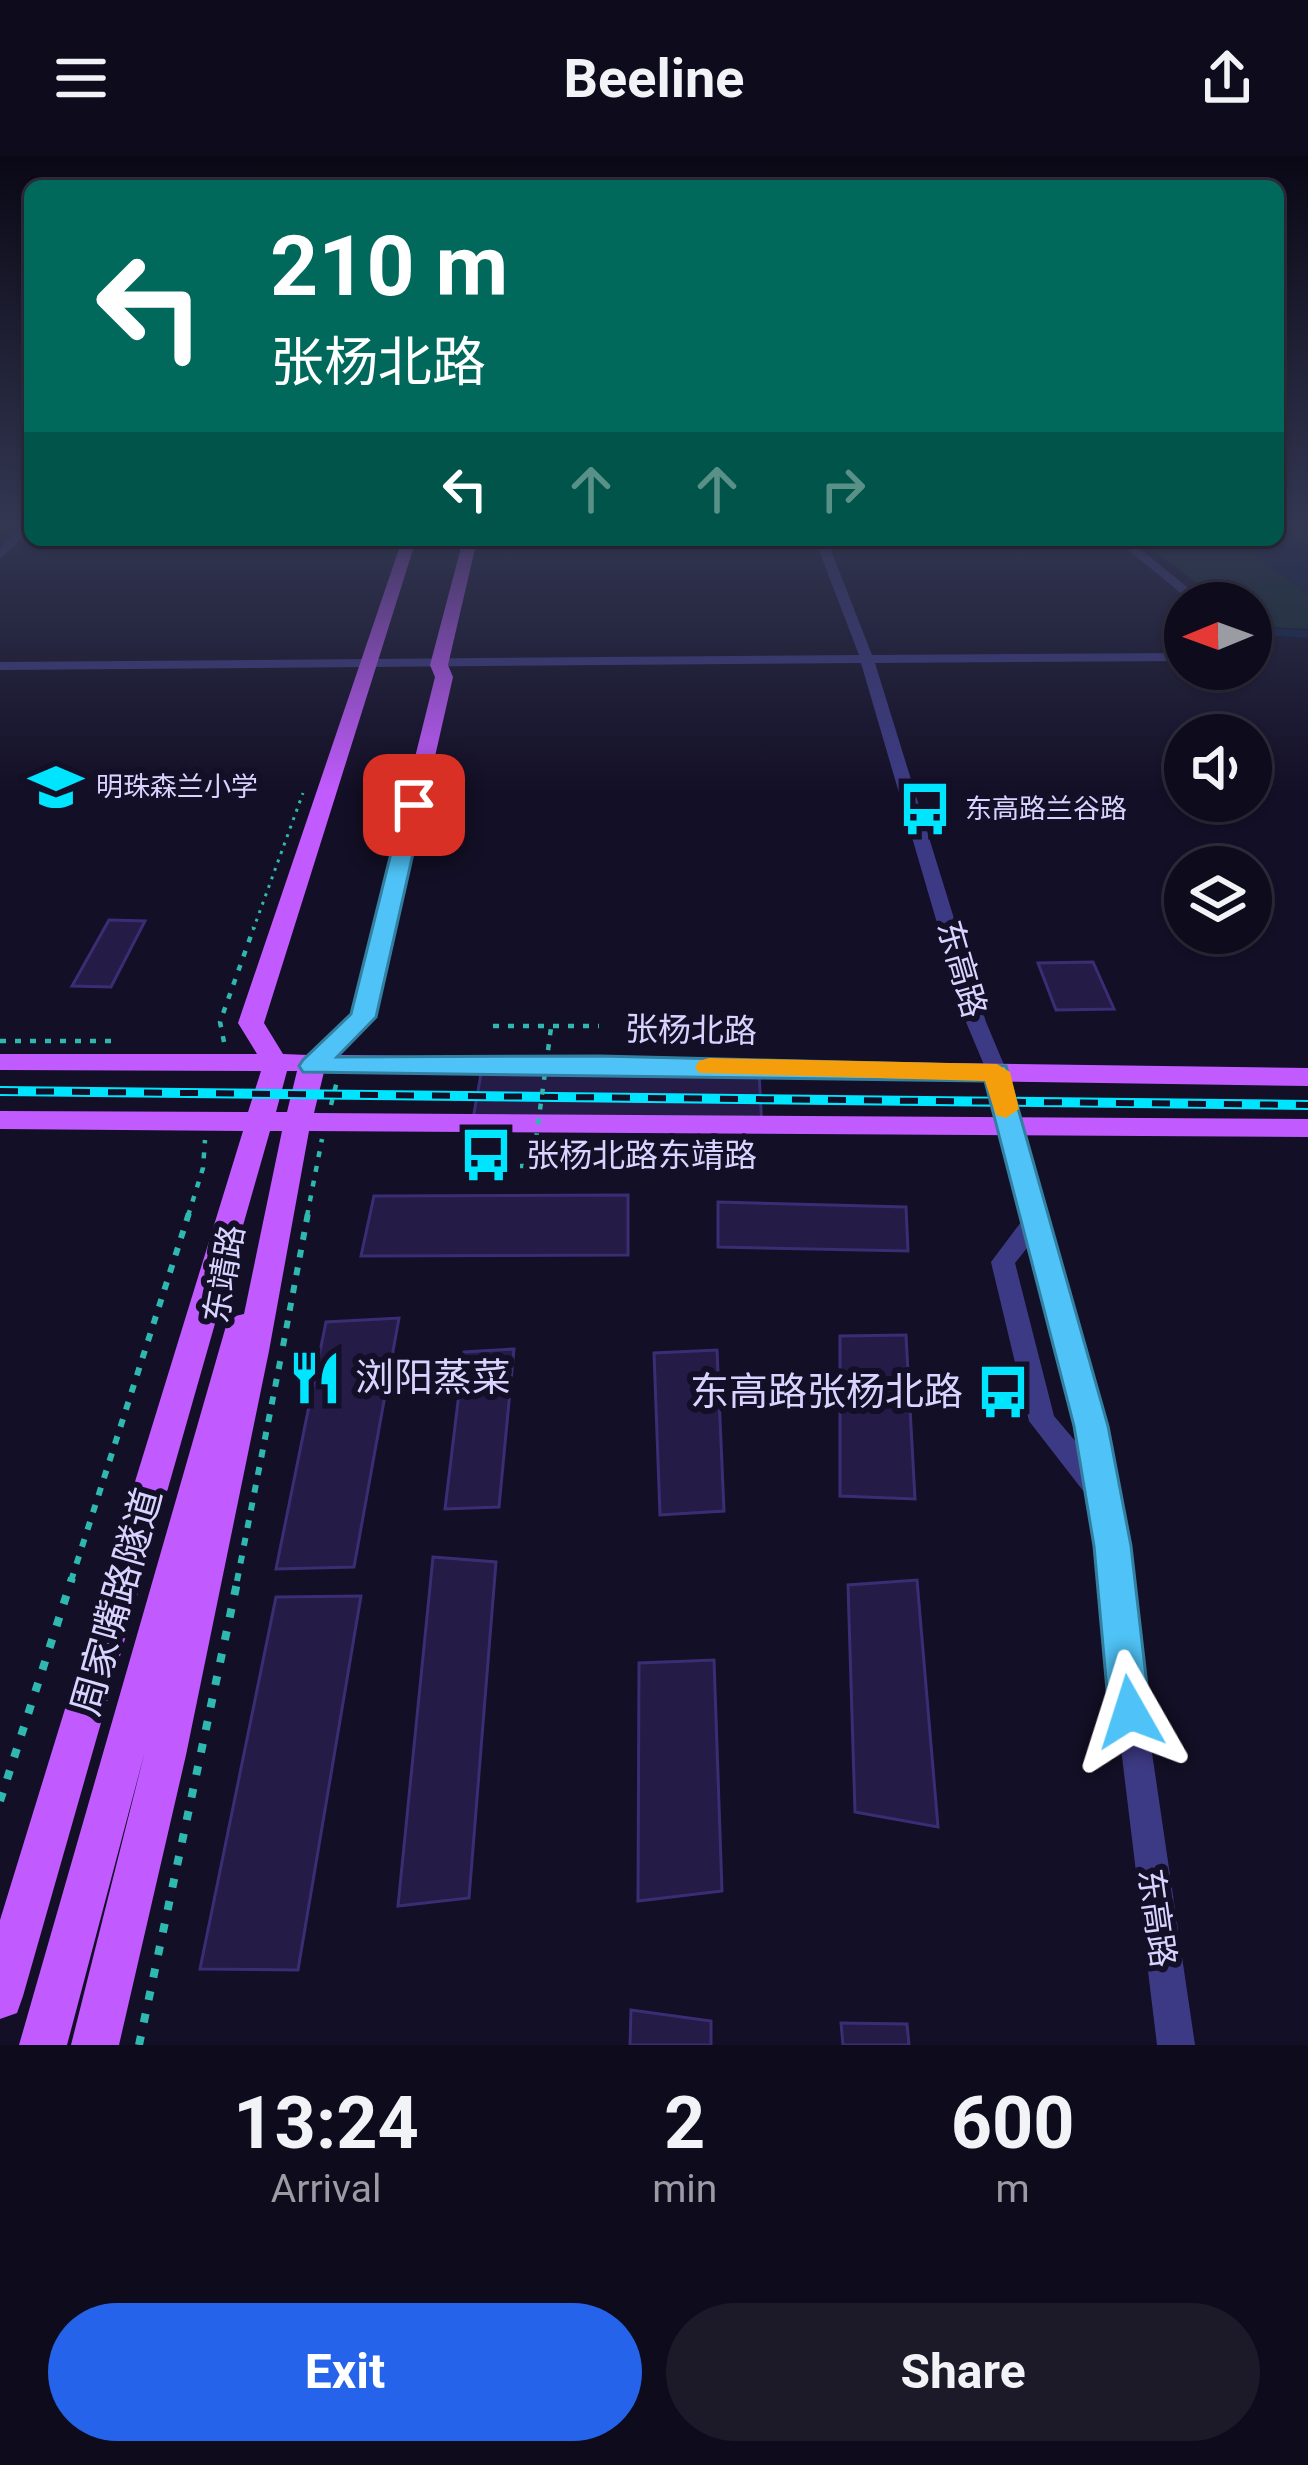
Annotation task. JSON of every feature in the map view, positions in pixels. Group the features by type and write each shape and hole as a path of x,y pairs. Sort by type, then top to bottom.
{"main road":[{"path":"384,616 250,1022 294,1065 363,1017 444,677 440,660 451,616"},
{"name":"张杨北路","path":"0,1062 600,1064 1308,1077"},
{"name":"东靖路","path":"95,2045 248,1373 294,1124 294,1065"},
{"path":"0,1120 1308,1128"},
{"name":"东靖路","path":"0,1996 181,1377 294,1124"},
{"name":"周家嘴路隧道","path":"43,2045 281,1185"}],"street":[{"name":"东高路","path":"850,616 976,1022 997,1072 1091,1426 1177,2045"},
{"path":"0,662 1164,653"},
{"path":"1036,1220 1003,1262 1042,1421 1104,1496"}],"path":[{"path":"228,1064 220,1022 304,789"},
{"path":"493,1026 599,1026"},
{"path":"532,1169 551,1028"},
{"path":"139,2045 212,1712 294,1124 341,1065"},
{"path":"0,1801 203,1168 209,1123"},
{"path":"460,1165 591,1167"}],"green space":[{"path":"1272,616 1308,616 1308,629 1272,627"}],"building":[{"path":"109,920 145,921 111,987 72,986"},
{"path":"1093,962 1114,1009 1056,1010 1038,963"},
{"path":"482,1068 759,1071 762,1129 472,1125"},
{"path":"628,1195 628,1255 361,1256 374,1196"},
{"path":"718,1202 906,1207 908,1251 718,1247"},
{"path":"399,1318 354,1567 276,1569 326,1322"},
{"path":"906,1335 915,1499 840,1496 840,1336"},
{"path":"514,1349 499,1507 445,1509 464,1352"},
{"path":"717,1350 724,1511 660,1515 654,1353"},
{"path":"433,1557 496,1562 469,1898 398,1906"},
{"path":"917,1580 938,1827 855,1812 848,1585"},
{"path":"361,1596 298,1970 200,1969 276,1597"},
{"path":"714,1660 722,1891 638,1901 639,1663"},
{"path":"631,2010 711,2021 711,2045 630,2045"},
{"path":"841,2023 907,2024 909,2045 843,2045"}],"waterway":[{"path":"1272,632 1308,634"}],"railway":[{"path":"0,1091 1308,1105"}],"slow traffic":[{"path":"709,1067 997,1072 1006,1109"}],"place":[{"name":"明珠森兰小学","path":"56,787"},
{"name":"东高路兰谷路","path":"925,809"},
{"name":"张杨北路东靖路","path":"486,1155"},
{"name":"浏阳蒸菜","path":"315,1378"},
{"name":"东高路张杨北路","path":"1003,1392"}],"route":[{"path":"414,805 363,1017 312,1066 600,1064 997,1072 1091,1426 1113,1546 1130,1712"}]}
